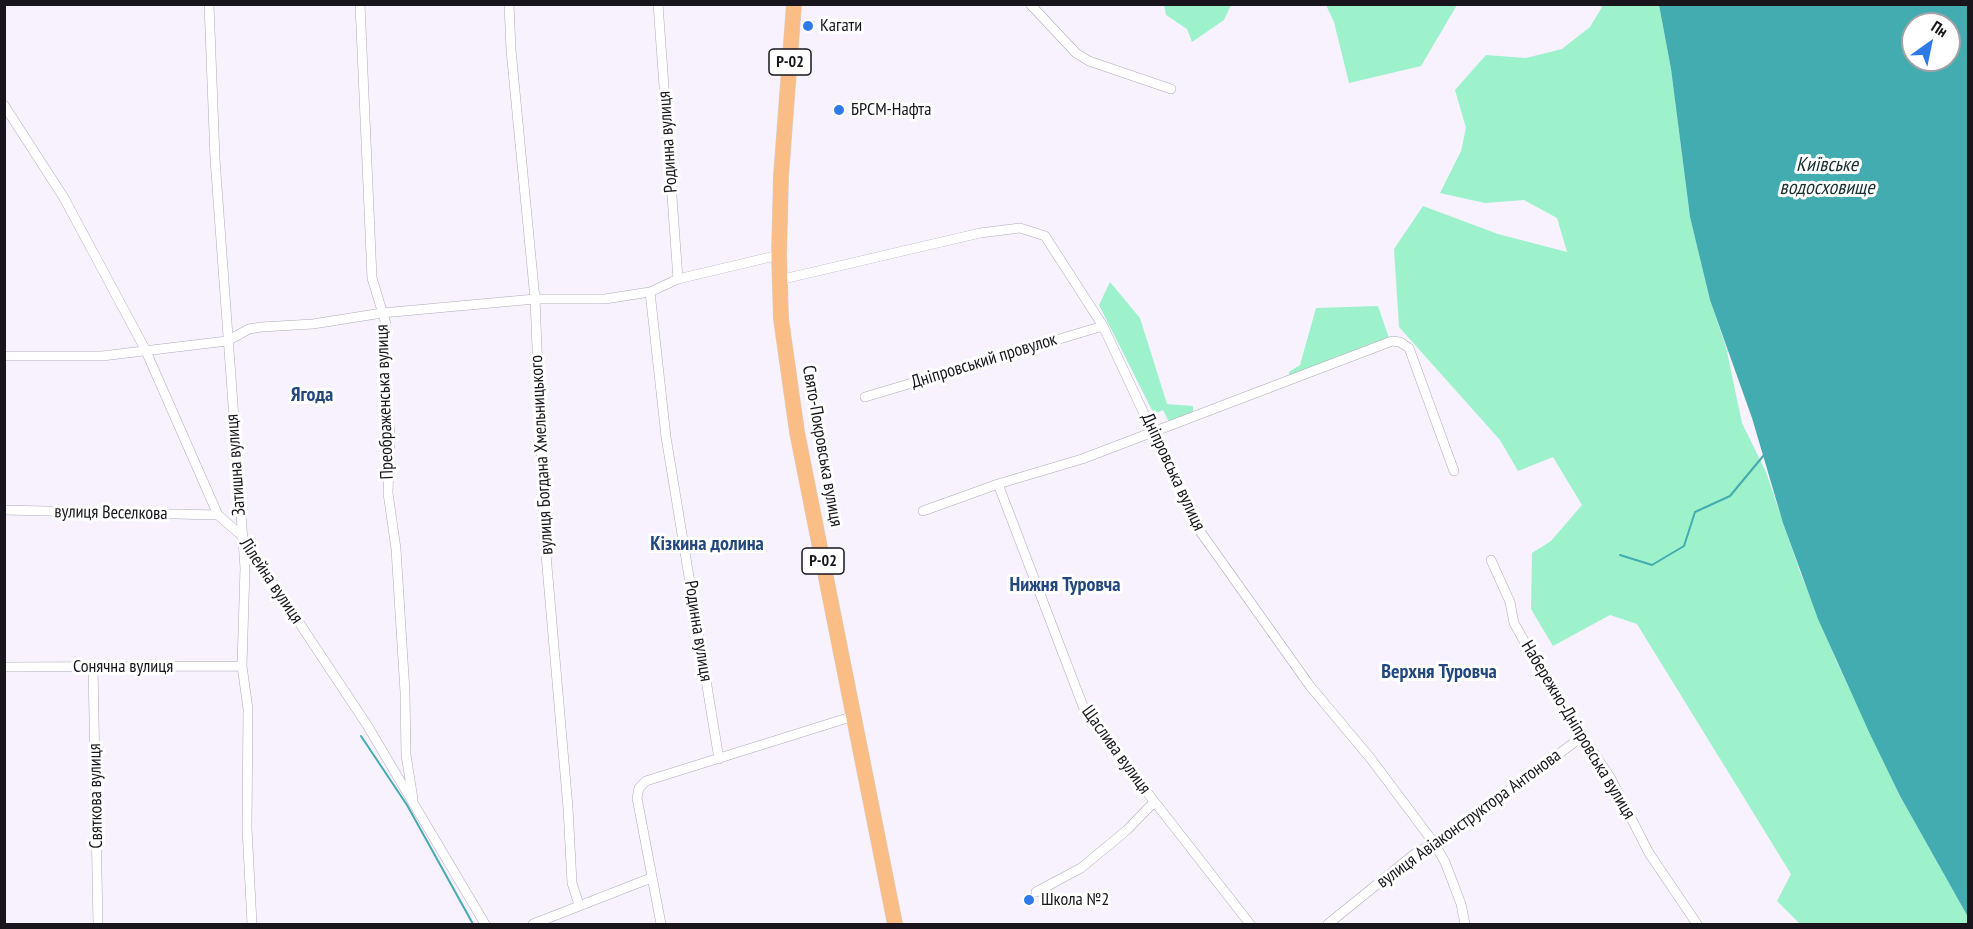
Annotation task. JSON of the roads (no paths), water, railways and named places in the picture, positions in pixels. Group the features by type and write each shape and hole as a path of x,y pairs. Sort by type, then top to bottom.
{"main road":[{"name":"Свято-Покровська вулиця","path":"794,4 781,176 779,255 781,319 797,432 895,924"}],"street":[{"name":"Затишна вулиця","path":"209,4 215,159 245,568 242,666 248,709 247,828 252,924"},
{"name":"Преображенська вулиця","path":"360,4 372,278 386,324 385,380 390,435 388,493 396,549 405,692 406,755 413,801"},
{"name":"вулиця Богдана Хмельницького","path":"509,4 511,50 535,300 545,543 567,796 572,883 579,905"},
{"name":"Родинна вулиця","path":"658,4 678,279"},
{"path":"1030,4 1076,53 1089,61 1171,89"},
{"name":"Лілейна вулиця","path":"4,105 64,198 145,349 218,515 241,535 367,725 485,924"},
{"name":"Дніпровська вулиця","path":"779,280 945,241 1020,228 1045,236 1103,326 1197,527 1310,686 1371,759 1434,843 1449,873 1465,924"},
{"path":"4,356 102,356 145,349 227,341 249,329 313,324 382,313 535,300 605,298 650,292 678,279 779,255"},
{"name":"Родинна вулиця","path":"650,292 666,437 719,759"},
{"name":"Дніпровський провулок","path":"865,397 1103,326"},
{"path":"923,512 998,484 1082,459 1392,341 1400,342 1409,348 1454,471"},
{"name":"Щаслива вулиця","path":"998,484 1086,714 1250,924"},
{"name":"вулиця Веселкова","path":"4,510 218,515"},
{"name":"Набережно-Дніпровська вулиця","path":"1491,560 1510,602 1514,623 1556,696 1610,777 1649,853 1696,924"},
{"name":"Сонячна вулиця","path":"4,667 242,666"},
{"name":"Святкова вулиця","path":"93,667 98,924"},
{"path":"661,924 637,798 639,788 646,781 854,716"},
{"name":"вулиця Авіаконструктора Антонова","path":"1328,924 1417,852 1446,837 1583,736"},
{"path":"1036,892 1081,868 1127,830 1154,802"},
{"path":"533,924 651,878"}],"water":[{"name":"Київське водосховище","path":"1659,5 1968,5 1968,917 1900,796 1818,619 1783,523 1752,418 1710,300 1690,217 1671,69"}],"waterway":[{"path":"1620,555 1652,565 1684,546 1695,512 1730,496 1764,455"},
{"path":"361,736 407,805 473,924"}],"place":[{"name":"Кагати","path":"808,26"},
{"name":"БРСМ-Нафта","path":"839,110"},
{"name":"Школа №2","path":"1029,900"}],"district":[{"name":"Ягода","path":"312,395"},
{"name":"Кізкина долина","path":"707,544"},
{"name":"Нижня Туровча","path":"1065,585"},
{"name":"Верхня Туровча","path":"1439,672"}]}
